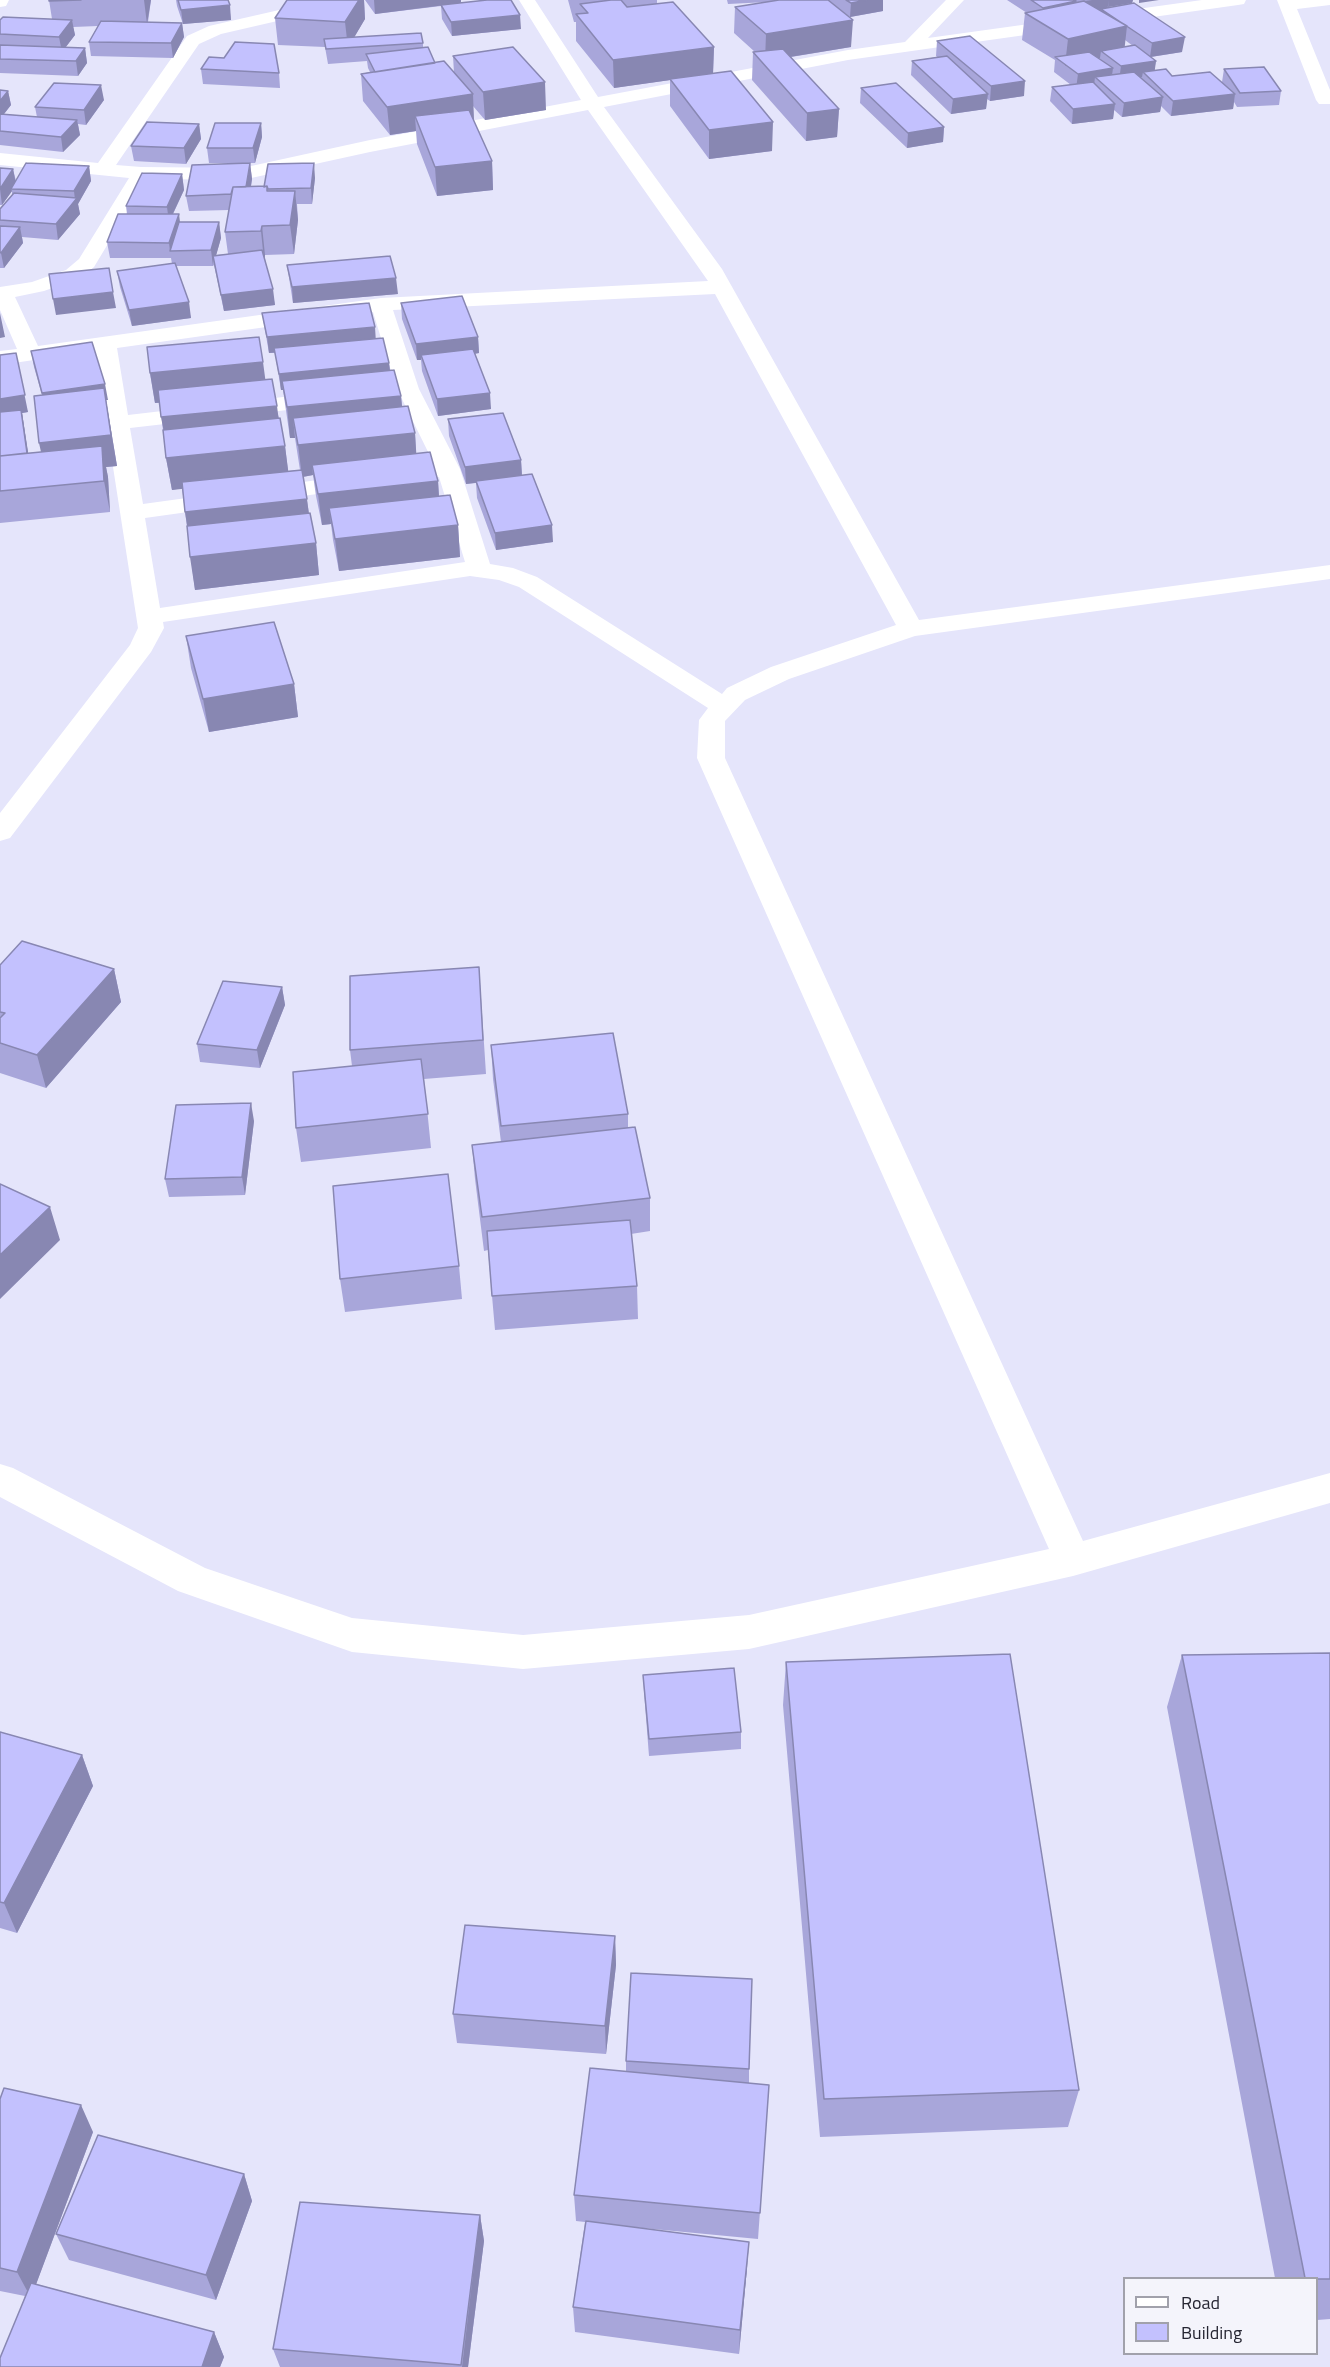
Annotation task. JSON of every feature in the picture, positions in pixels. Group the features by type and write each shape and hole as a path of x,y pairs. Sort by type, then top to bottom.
{"street":[{"path":"103,169 193,40 215,30 345,0"},
{"path":"527,0 593,104 712,269 911,628"},
{"path":"911,46 956,0"},
{"path":"0,159 141,173 242,174 370,146 848,55 1238,0"},
{"path":"1325,100 1287,2 1330,0"},
{"path":"30,353 1,293 37,287 73,274 87,263 141,173"},
{"path":"0,358 381,304 722,287"},
{"path":"381,304 408,389 448,469 479,567"},
{"path":"0,832 142,647 151,628 105,343"},
{"path":"118,423 408,389"},
{"path":"132,513 448,469"},
{"path":"479,567 473,569 504,573 528,582 724,707"},
{"path":"149,617 479,567"},
{"path":"1073,1560 711,758 712,720 736,694 780,673 911,628 1330,572"},
{"path":"0,1479 192,1580 352,1635 523,1652 749,1632 1073,1560 1330,1488"}],"building":[{"path":"178,0 228,0 230,5 181,10"},
{"path":"287,0 359,0 345,22 275,18"},
{"path":"511,0 520,15 451,22 441,5"},
{"path":"621,0 627,7 673,2 714,47 613,60 576,14 588,13 580,4"},
{"path":"779,0 828,0 853,20 766,34 735,7"},
{"path":"846,0 867,0 851,3"},
{"path":"1031,0 1074,0 1076,1 1043,8"},
{"path":"1084,1 1127,26 1068,39 1025,13"},
{"path":"1134,3 1185,37 1152,43 1101,9"},
{"path":"3,17 72,20 59,37 0,34 0,20"},
{"path":"101,21 182,23 171,43 89,42"},
{"path":"421,33 423,43 326,49 324,39"},
{"path":"970,36 1025,81 991,86 937,41"},
{"path":"235,42 274,44 279,73 201,69 209,57 224,58"},
{"path":"0,45 85,48 76,61 0,59"},
{"path":"1135,45 1156,61 1121,66 1101,51"},
{"path":"428,47 435,63 375,72 366,54"},
{"path":"513,47 545,82 483,92 453,56"},
{"path":"783,49 839,109 807,113 753,52"},
{"path":"1089,52 1113,68 1078,74 1055,57"},
{"path":"947,56 988,94 953,99 912,61"},
{"path":"444,61 473,94 387,107 361,74"},
{"path":"1264,67 1281,91 1240,93 1224,69"},
{"path":"1166,69 1172,76 1210,72 1235,94 1173,101 1143,72"},
{"path":"731,71 773,122 709,130 670,79"},
{"path":"1134,72 1163,97 1124,103 1095,77"},
{"path":"1093,82 1115,104 1073,109 1052,87"},
{"path":"54,83 101,85 84,110 35,107"},
{"path":"896,83 944,127 908,133 861,88"},
{"path":"0,90 8,91 0,101"},
{"path":"469,110 492,161 435,167 415,116"},
{"path":"0,114 77,120 61,137 0,131"},
{"path":"147,122 199,124 184,148 131,146"},
{"path":"215,123 261,123 253,148 207,148"},
{"path":"26,163 89,166 74,191 11,189"},
{"path":"250,163 246,187 233,187 231,194 186,196 192,165"},
{"path":"314,163 311,188 268,189 267,186 264,187 268,164"},
{"path":"0,168 13,169 0,189"},
{"path":"142,173 182,174 167,207 126,206"},
{"path":"267,186 267,191 295,191 290,225 262,226 261,231 225,232 233,187"},
{"path":"14,193 77,198 56,224 0,220 0,209"},
{"path":"118,214 179,214 169,243 107,242"},
{"path":"179,222 219,222 211,250 170,251"},
{"path":"0,226 20,227 1,253 0,252"},
{"path":"262,250 273,289 221,295 213,256"},
{"path":"390,256 396,278 292,287 287,265"},
{"path":"175,263 189,302 129,310 117,271"},
{"path":"109,268 113,292 53,299 49,274"},
{"path":"462,296 478,337 416,344 401,303"},
{"path":"369,303 375,327 267,337 262,313"},
{"path":"259,337 263,362 150,373 147,347"},
{"path":"383,338 389,363 279,374 274,348"},
{"path":"92,342 105,384 42,393 31,351"},
{"path":"473,349 490,393 437,399 421,355"},
{"path":"16,353 25,395 0,399 0,355"},
{"path":"394,370 401,396 287,407 282,381"},
{"path":"272,379 277,406 161,417 158,390"},
{"path":"104,388 111,435 39,443 34,396"},
{"path":"408,406 415,433 298,445 293,418"},
{"path":"21,410 27,453 0,456 0,412"},
{"path":"503,413 521,460 465,467 448,419"},
{"path":"280,418 285,446 166,458 163,430"},
{"path":"102,446 104,481 0,491 0,456"},
{"path":"430,452 438,481 318,494 312,465"},
{"path":"302,470 307,499 185,512 182,482"},
{"path":"532,474 552,525 495,533 476,481"},
{"path":"450,495 458,525 335,539 329,508"},
{"path":"310,513 316,543 190,557 187,526"},
{"path":"274,622 294,684 203,699 186,636"},
{"path":"22,941 114,969 37,1055 0,1043 0,1018 5,1013 0,1012 0,965"},
{"path":"479,967 483,1040 350,1050 350,976"},
{"path":"223,981 282,987 257,1050 197,1044"},
{"path":"613,1033 628,1114 501,1126 491,1045"},
{"path":"421,1059 428,1114 296,1128 293,1072"},
{"path":"251,1103 242,1177 165,1179 176,1105"},
{"path":"635,1127 650,1198 482,1217 472,1145"},
{"path":"448,1174 459,1266 340,1279 333,1186"},
{"path":"0,1184 50,1207 0,1255"},
{"path":"630,1220 637,1286 492,1296 487,1231"},
{"path":"1330,1653 1330,2279 1305,2277 1182,1655"},
{"path":"1010,1654 1079,2090 824,2099 786,1662"},
{"path":"734,1668 741,1732 649,1739 643,1675"},
{"path":"0,1732 82,1755 4,1903 0,1902"},
{"path":"465,1925 615,1936 605,2026 453,2014"},
{"path":"631,1973 752,1979 749,2069 626,2061"},
{"path":"590,2068 769,2085 760,2213 574,2195"},
{"path":"4,2088 81,2105 17,2272 0,2268 0,2099"},
{"path":"98,2135 244,2174 206,2275 56,2234"},
{"path":"300,2202 480,2215 461,2365 273,2349"},
{"path":"586,2221 749,2242 740,2330 573,2307"},
{"path":"31,2283 214,2332 202,2367 0,2367 0,2358"}]}
